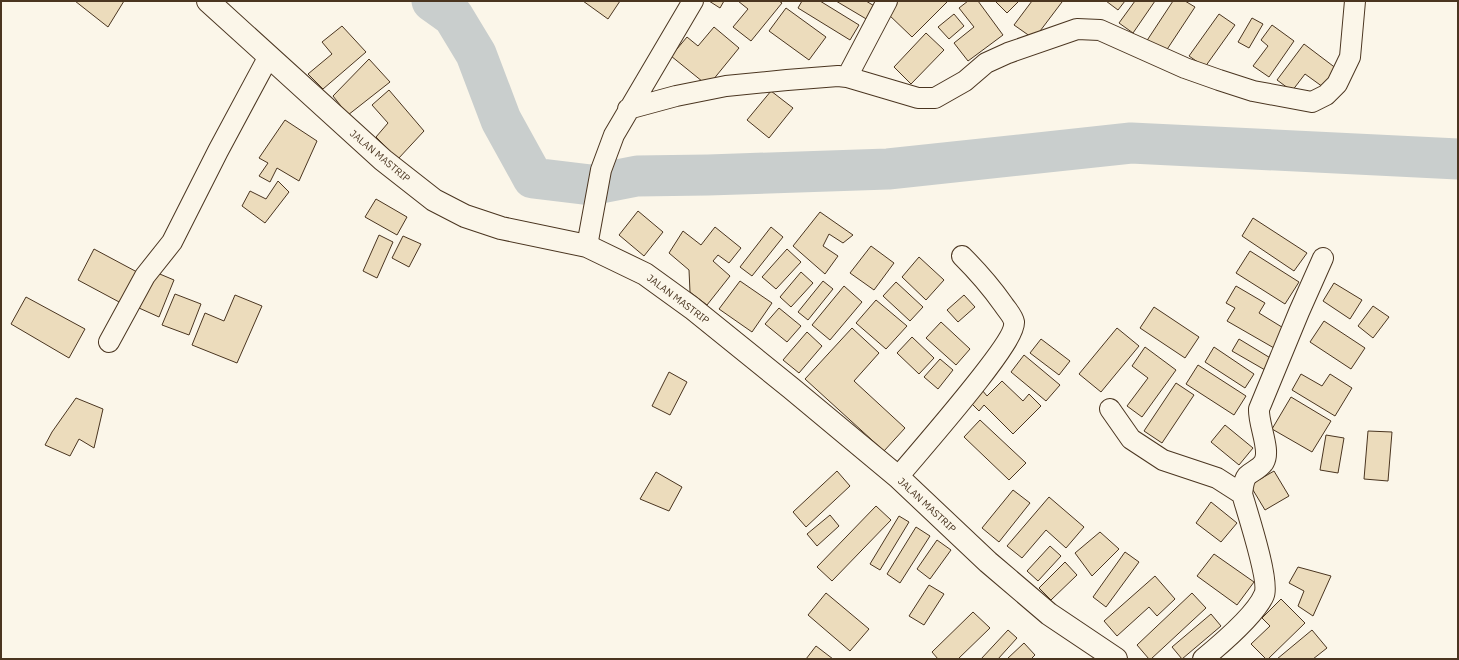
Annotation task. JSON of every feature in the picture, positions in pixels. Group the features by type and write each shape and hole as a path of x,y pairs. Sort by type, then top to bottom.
{"main road":[{"name":"JALAN MASTRIP","path":"208,1 382,160 434,200 464,216 501,228 587,246 645,274 692,308 898,477 988,562 1049,614 1116,659"}],"street":[{"path":"587,246 601,170 614,135 693,1"},
{"path":"847,77 887,1"},
{"path":"628,109 676,96 726,86 838,76 847,77 912,97 935,98 965,81 986,63 1008,53 1077,30 1100,30 1185,68 1253,91 1312,102 1326,95 1337,84 1350,57 1355,1"},
{"path":"109,342 145,276 172,242 218,151 269,56"},
{"path":"898,477 970,392 1007,342 1014,329 1015,323 1013,318 992,289 962,256"},
{"path":"1203,659 1222,644 1257,607 1265,594 1265,578 1242,494 1244,482 1248,475 1264,462 1266,452 1258,418 1259,409 1323,258"},
{"path":"1110,409 1132,440 1163,460 1217,478 1242,494"}],"building":[{"path":"75,1 124,1 108,27"},
{"path":"583,1 620,1 608,19"},
{"path":"709,1 724,1 720,8"},
{"path":"738,1 779,1 782,3 751,41 733,27 748,9"},
{"path":"802,1 820,1 859,25 850,40 798,8"},
{"path":"836,1 866,1 876,7 868,20"},
{"path":"896,1 948,1 912,37 887,13"},
{"path":"968,1 978,1 1003,35 968,61 954,43 974,27 959,8"},
{"path":"995,1 1019,1 1007,13"},
{"path":"1032,1 1062,2 1034,39 1014,25"},
{"path":"1106,1 1125,1 1118,10"},
{"path":"1135,1 1155,1 1133,33 1119,23"},
{"path":"1173,1 1185,1 1195,7 1164,54 1146,42"},
{"path":"786,8 826,37 809,60 769,31"},
{"path":"954,14 964,26 949,39 938,27"},
{"path":"1219,14 1235,25 1205,67 1189,56"},
{"path":"1252,18 1263,24 1249,48 1238,42"},
{"path":"1272,25 1294,41 1269,77 1253,66 1268,46 1261,40"},
{"path":"342,26 366,52 323,89 308,74 332,54 322,42"},
{"path":"714,27 739,48 708,86 671,56 687,37 698,46"},
{"path":"926,33 944,50 911,84 894,67"},
{"path":"1304,44 1337,69 1323,87 1305,74 1292,91 1277,80"},
{"path":"369,59 390,82 348,115 333,96"},
{"path":"389,90 424,131 398,159 376,137 388,123 372,105"},
{"path":"771,91 793,108 769,138 747,120"},
{"path":"285,120 317,141 299,181 277,168 270,182 259,176 268,163 259,158"},
{"path":"278,181 289,192 265,223 242,206 250,191 266,199"},
{"path":"376,199 407,217 397,235 365,217"},
{"path":"638,211 663,232 644,256 619,235"},
{"path":"820,212 853,235 843,243 829,234 823,246 838,256 825,274 793,246"},
{"path":"1253,218 1307,253 1294,271 1242,236"},
{"path":"715,227 741,248 729,263 718,255 713,261 730,276 707,305 690,292 689,270 669,253 683,231 701,245"},
{"path":"771,227 783,237 752,276 740,267"},
{"path":"379,235 393,242 377,278 363,271"},
{"path":"403,236 421,244 409,267 392,258"},
{"path":"871,246 894,263 874,290 850,273"},
{"path":"94,249 137,272 121,303 78,280"},
{"path":"787,249 801,262 776,289 762,277"},
{"path":"1250,251 1299,282 1285,304 1236,273"},
{"path":"919,257 944,280 926,300 902,277"},
{"path":"155,272 174,280 159,317 139,308"},
{"path":"801,272 813,283 791,307 780,297"},
{"path":"740,281 772,303 752,332 719,309"},
{"path":"823,281 833,289 808,320 798,312"},
{"path":"896,282 923,307 910,321 883,296"},
{"path":"1334,283 1362,300 1350,319 1323,301"},
{"path":"844,286 862,302 830,340 812,325"},
{"path":"1236,286 1265,303 1259,313 1285,329 1274,348 1227,321 1235,308 1226,303"},
{"path":"175,294 201,304 189,335 162,325"},
{"path":"235,295 262,306 237,363 192,345 205,313 224,321"},
{"path":"964,295 975,307 958,322 947,310"},
{"path":"26,297 85,329 69,358 11,324"},
{"path":"876,300 907,326 886,349 856,323"},
{"path":"1373,306 1389,317 1373,338 1358,326"},
{"path":"1154,307 1199,337 1185,358 1140,328"},
{"path":"779,308 801,326 787,342 765,324"},
{"path":"1324,321 1365,348 1351,369 1310,342"},
{"path":"941,322 970,349 956,365 926,338"},
{"path":"852,328 879,353 854,381 905,428 884,451 805,379"},
{"path":"1117,328 1139,346 1101,392 1079,374"},
{"path":"807,332 822,346 799,373 783,360"},
{"path":"912,337 934,358 919,374 897,353"},
{"path":"1041,339 1070,361 1059,375 1030,353"},
{"path":"1239,339 1272,359 1265,370 1232,351"},
{"path":"1145,347 1176,370 1142,417 1127,406 1148,378 1132,366"},
{"path":"1214,347 1254,374 1245,388 1205,362"},
{"path":"1024,355 1060,385 1046,401 1011,372"},
{"path":"940,359 953,370 938,389 924,377"},
{"path":"1198,365 1246,396 1234,415 1186,384"},
{"path":"669,372 687,382 670,415 652,406"},
{"path":"1301,374 1322,386 1330,374 1352,388 1335,416 1292,390"},
{"path":"1002,381 1023,401 1029,394 1041,406 1013,434 984,405 979,411 970,402 982,390 987,396"},
{"path":"1176,383 1194,395 1162,443 1144,431"},
{"path":"1291,397 1331,421 1312,452 1272,429"},
{"path":"76,398 103,409 94,448 79,439 70,456 45,445 52,432"},
{"path":"980,420 1026,463 1009,480 964,437"},
{"path":"1225,425 1253,448 1239,465 1211,442"},
{"path":"1368,431 1392,432 1388,481 1364,479"},
{"path":"1326,435 1344,438 1338,473 1320,470"},
{"path":"837,471 850,486 806,527 793,512"},
{"path":"1274,471 1289,496 1265,510 1250,485"},
{"path":"656,472 682,487 669,511 640,499"},
{"path":"1013,490 1030,503 999,542 982,528"},
{"path":"1049,497 1084,527 1066,548 1046,530 1022,558 1007,546"},
{"path":"1211,502 1237,523 1221,542 1196,523"},
{"path":"876,506 891,520 832,581 817,567"},
{"path":"830,515 839,526 817,546 807,534"},
{"path":"899,516 909,522 880,570 870,564"},
{"path":"916,527 930,536 900,583 887,574"},
{"path":"1100,532 1119,549 1092,576 1075,553"},
{"path":"937,540 951,550 930,579 917,569"},
{"path":"1050,546 1061,556 1038,581 1027,571"},
{"path":"1125,552 1139,562 1106,607 1093,597"},
{"path":"1214,554 1254,582 1237,605 1197,576"},
{"path":"1065,562 1077,575 1051,600 1039,588"},
{"path":"1298,567 1331,576 1313,616 1298,606 1304,591 1289,583"},
{"path":"1155,576 1175,599 1157,616 1149,607 1117,636 1104,621"},
{"path":"929,585 944,594 924,625 909,616"},
{"path":"826,593 869,629 850,651 808,615"},
{"path":"1192,593 1206,608 1151,659 1149,659 1137,645"},
{"path":"1281,599 1305,623 1268,659 1266,659 1251,644 1270,626 1262,618"},
{"path":"973,612 990,628 958,659 938,659 932,652"},
{"path":"1211,614 1221,626 1182,659 1172,647"},
{"path":"1008,630 1017,638 998,659 981,659"},
{"path":"1312,630 1327,648 1313,659 1277,659"},
{"path":"1024,643 1035,655 1031,659 1007,659"},
{"path":"816,646 833,659 806,659"}],"waterway":[{"path":"432,1 453,16 476,54 501,120 533,178 591,185 637,176 888,169 1131,143 1458,159"}]}
